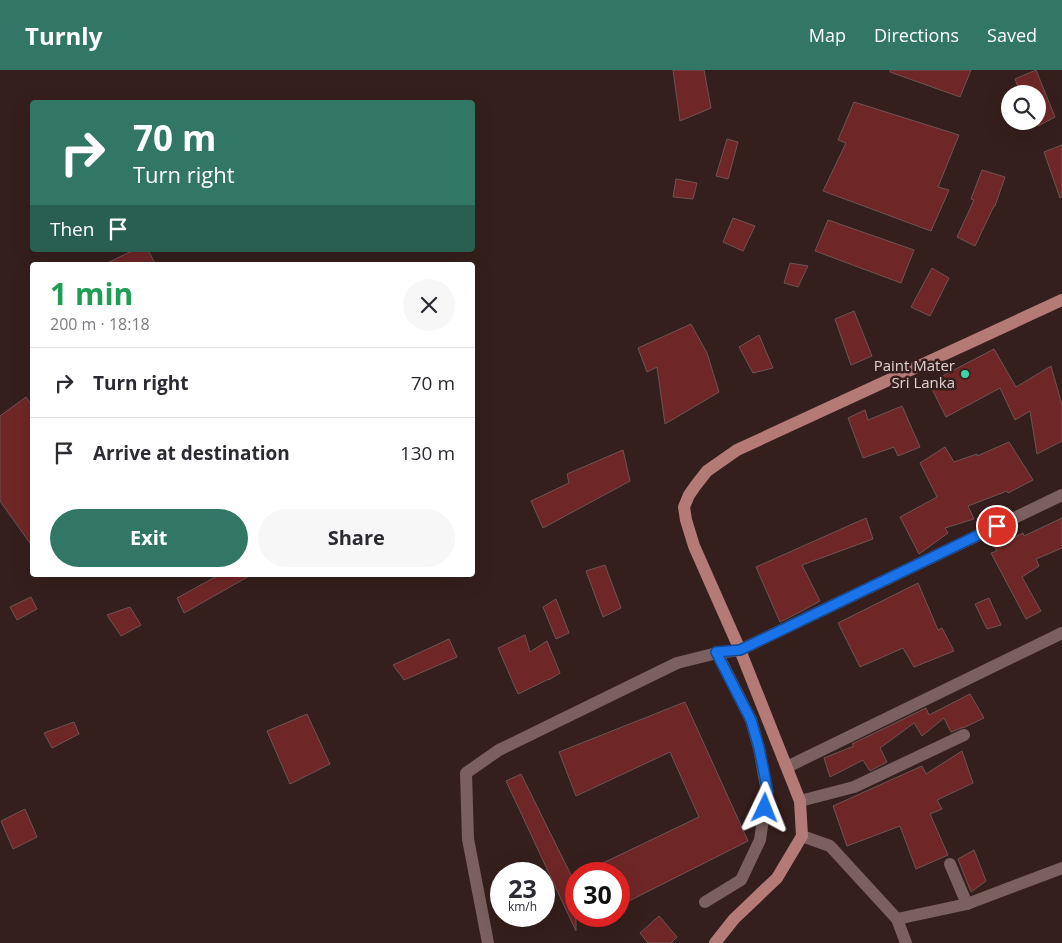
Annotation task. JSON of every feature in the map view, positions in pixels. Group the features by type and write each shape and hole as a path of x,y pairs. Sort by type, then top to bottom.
{"main road":[{"path":"715,943 734,919 777,878 802,836 800,801 740,650 694,546 684,507 689,495 707,471 737,450 1062,300"}],"street":[{"path":"488,943 468,839 466,774 499,750 677,663 716,652 740,650 1062,495"},
{"path":"787,767 1062,633"},
{"path":"705,902 741,880 760,840 768,792 751,720 716,652"},
{"path":"800,801 854,787 964,735"},
{"path":"802,836 830,846 897,919 906,943"},
{"path":"950,864 967,904"},
{"path":"897,919 967,904 1062,868"}],"building":[{"path":"673,70 704,70 711,108 680,121"},
{"path":"890,70 971,70 960,97 890,72"},
{"path":"1036,70 1042,85 1017,85 1015,79"},
{"path":"1046,95 1055,117 1046,122"},
{"path":"854,102 959,135 938,187 949,190 931,231 823,191 846,143 838,140"},
{"path":"727,139 738,142 728,179 716,176"},
{"path":"1062,145 1062,197 1060,198 1044,152"},
{"path":"982,170 1005,177 995,206 975,246 957,237 974,200 971,199"},
{"path":"676,179 697,183 693,199 673,197"},
{"path":"733,218 755,226 743,251 723,242"},
{"path":"828,220 914,250 901,283 815,251"},
{"path":"130,252 149,252 154,262 109,262"},
{"path":"790,263 808,266 798,287 784,283"},
{"path":"932,268 949,278 930,316 911,307"},
{"path":"854,311 872,356 851,365 835,319"},
{"path":"691,324 707,353 719,392 665,424 657,367 647,372 638,348"},
{"path":"759,335 773,368 753,373 739,347"},
{"path":"994,349 1016,387 1051,366 1062,405 1062,441 1037,454 1030,411 1015,420 1000,388 946,417 929,383"},
{"path":"26,397 30,403 30,543 0,501 0,416"},
{"path":"902,406 920,447 898,456 894,447 863,458 848,418 865,410 868,420"},
{"path":"1009,442 1033,480 1008,493 1007,491 968,506 974,519 945,528 948,533 919,554 900,517 937,497 920,463 945,447 954,462 977,454 977,456"},
{"path":"623,450 630,481 543,528 531,501 569,483 567,474"},
{"path":"866,518 873,539 802,565 820,601 780,622 756,567"},
{"path":"1062,518 1062,548 1036,559 1039,566 1022,577 1041,611 1026,619 991,553 997,551 995,547 1023,533 1024,536"},
{"path":"605,565 621,608 603,617 586,571"},
{"path":"215,577 247,577 184,613 177,598"},
{"path":"918,583 938,630 942,628 954,651 914,667 903,648 860,667 838,623"},
{"path":"31,597 37,609 17,620 10,607"},
{"path":"989,598 1001,625 987,629 975,604"},
{"path":"556,599 569,633 556,639 543,607"},
{"path":"130,607 141,625 121,636 107,615"},
{"path":"525,635 530,652 547,641 560,673 518,694 498,648"},
{"path":"449,639 457,657 404,680 393,665"},
{"path":"970,694 984,718 951,732 944,718 922,736 914,723 880,748 887,762 870,771 863,760 830,777 824,758 854,746 852,744 926,708 929,715"},
{"path":"685,702 748,841 630,900 630,862 605,862 699,817 670,752 576,796 559,752"},
{"path":"307,714 330,764 290,784 267,731"},
{"path":"74,722 79,734 52,748 44,733"},
{"path":"962,751 973,783 937,800 942,809 930,814 948,855 916,869 900,826 847,846 833,806 922,766 926,774"},
{"path":"521,774 565,863 565,907 555,886 555,862 544,862 506,781"},
{"path":"25,809 37,837 13,849 1,821"},
{"path":"974,850 986,881 971,892 958,859"},
{"path":"659,916 677,937 671,943 648,943 640,933"}],"place":[{"name":"Paint Mater Sri Lanka","path":"965,374"}],"route":[{"path":"765,808 768,792 751,720 716,652 740,650 997,526"}]}
